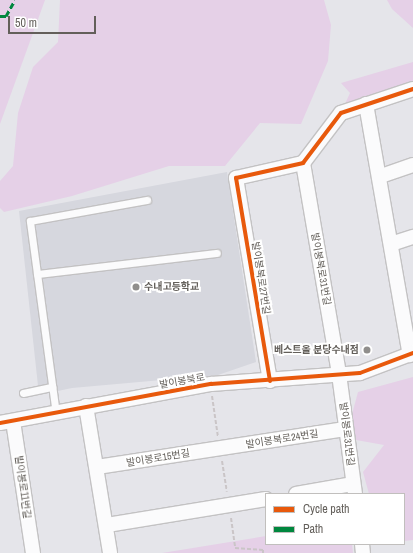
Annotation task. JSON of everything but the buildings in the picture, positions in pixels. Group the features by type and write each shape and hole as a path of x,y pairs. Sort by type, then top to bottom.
{"street":[{"path":"303,163 341,113 413,89"},
{"path":"366,104 381,176 391,244 411,354"},
{"name":"발이봉북로27번길","path":"270,380 236,178 303,163"},
{"name":"발이봉북로31번길","path":"303,163 339,374"},
{"path":"381,176 413,165"},
{"path":"391,244 413,237"},
{"name":"발이봉북로","path":"7,422 56,414 86,406 211,384 360,373 411,354"},
{"name":"발이봉로31번길","path":"339,374 354,489"},
{"path":"86,406 107,525 110,553"},
{"name":"발이봉로11번길","path":"7,422 33,553"},
{"name":"발이봉북로24번길","path":"220,448 345,429"},
{"name":"발이봉로15번길","path":"97,468 220,448"},
{"path":"308,493 354,489"},
{"path":"107,525 265,499"}],"lane":[{"path":"56,414 30,221 147,200"},
{"path":"37,274 217,253"},
{"path":"23,393 52,387"}],"path":[{"path":"229,506 235,548 263,550 263,553"}],"shaded area":[{"path":"0,0 45,0 0,124"},
{"path":"60,0 324,0 331,25 328,61 301,124 260,123 225,166 169,166 72,196 4,212 0,208 0,181 13,166 18,113 33,67 58,42"},
{"path":"387,0 413,0 413,28 392,9"},
{"path":"413,62 413,85 344,106 350,93 341,83"},
{"name":"수내고등학교","path":"227,172 256,362 218,375 72,388 39,395 19,211"},
{"path":"413,377 413,540 405,541 405,493 369,493 363,472 384,445 356,440 351,418 358,392"},
{"path":"265,536 265,545 352,545 353,553 162,553"}],"marked path":[{"path":"0,16 6,16 15,0"}],"cycle path":[{"path":"270,381 236,178 303,163 341,113 413,89"},
{"path":"0,423 211,384 360,373 413,353"}],"place":[{"name":"수내고등학교","path":"136,287"},
{"name":"베스트올 분당수내점","path":"367,350"}]}
